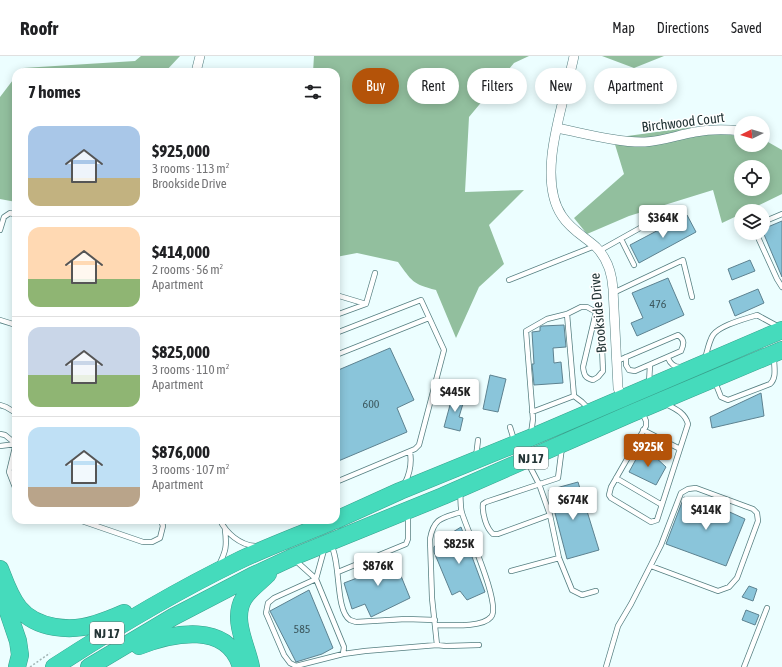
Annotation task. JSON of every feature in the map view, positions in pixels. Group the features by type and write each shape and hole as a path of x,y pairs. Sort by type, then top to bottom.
{"highway":[{"name":"NJ 17","path":"340,518 400,491 523,441 782,329"},
{"name":"NJ 17","path":"93,665 173,617 286,560 408,510 778,352"},
{"name":"NJ 17","path":"52,660 119,625 199,580 240,560 326,524"},
{"path":"251,667 239,625 240,606 248,593 286,560"},
{"path":"0,569 12,597 24,613 40,623 62,628 95,624 199,580"},
{"path":"0,590 20,650 17,667"},
{"path":"0,606 12,623"},
{"path":"93,665 157,639 175,635 193,634 221,640 237,656 241,667"}],"street":[{"path":"197,68 200,56"},
{"name":"Brookside Drive","path":"574,56 557,128 551,161 552,192 562,216 572,228 597,248 608,264 612,278 618,388 622,398"},
{"name":"Birchwood Court","path":"557,128 626,141 643,142 660,141 711,129 734,131"}],"lane":[{"path":"509,280 621,239 674,209"},
{"path":"0,230 4,217 10,213 12,214"},
{"path":"770,219 782,214"},
{"path":"621,239 634,265"},
{"path":"759,240 782,287"},
{"path":"613,293 683,260 692,297"},
{"path":"366,304 375,273"},
{"path":"340,296 366,304"},
{"path":"340,331 421,300 444,350 419,444 410,452 340,480"},
{"path":"340,314 366,304"},
{"path":"510,427 523,441 533,419 526,332 548,319 567,314 581,307 587,306 596,312 601,323 603,371 593,380 588,379 584,375 583,367 596,312"},
{"path":"567,314 574,396 591,411"},
{"path":"668,358 670,362 677,367 697,366 713,335 725,327 757,316 782,329"},
{"path":"340,353 429,318"},
{"path":"0,320 12,324"},
{"path":"616,361 678,335 682,338 684,343 681,351 668,358 635,371 629,370 626,365 626,357"},
{"path":"714,379 721,397 728,400 770,384 773,381 778,352"},
{"path":"648,387 650,381 650,365"},
{"path":"532,412 574,396"},
{"path":"641,410 646,421 643,430 609,492 611,498 651,522 657,520 687,430 687,419 681,412 661,401"},
{"path":"0,405 12,411"},
{"path":"643,430 680,449"},
{"path":"0,434 5,435 12,441"},
{"path":"476,460 478,440"},
{"path":"0,446 12,444"},
{"path":"550,515 498,534 493,534 489,531 483,504 558,478 562,444"},
{"path":"400,491 408,476 411,466 410,452"},
{"path":"12,460 9,472 12,480"},
{"path":"526,460 539,484 550,515 560,558 572,590 582,595 596,591"},
{"path":"616,478 662,505"},
{"path":"460,488 461,512 489,587 494,610 490,619 473,625 460,626 406,619 356,622 350,620 344,611 340,598 335,552 327,544 316,579 274,598 268,603 266,614 284,655 290,664 296,666 365,650 437,644 446,646 478,645"},
{"path":"606,667 618,626 651,566 681,493 688,489 696,488 753,508 757,513 758,521 737,578 729,587 718,591 651,566"},
{"path":"338,572 406,544 408,539 408,510"},
{"path":"437,644 432,598 430,539 435,524 443,518 461,512"},
{"path":"91,524 143,542 152,542 160,538 162,524"},
{"path":"215,573 225,553 227,543 225,530 222,524"},
{"path":"225,530 240,542 249,546 269,548"},
{"path":"511,571 560,558"},
{"path":"286,560 316,579 344,647 343,654"},
{"path":"744,667 767,608"}],"path":[{"path":"30,667 52,660"}],"green space":[{"path":"141,56 180,56 169,68 23,68 135,61"},
{"path":"314,56 529,56 514,63 510,68 467,68 467,104 480,104 469,117 465,192 524,190 489,225 504,264 479,287 456,338 436,290 417,284 406,274 398,262 357,253 340,256 340,68 313,68"},
{"path":"602,56 664,56 634,68"},
{"path":"12,81 12,201 0,199 0,97"},
{"path":"693,127 734,136 734,152 770,152 770,143 782,150 782,194 761,204 734,204 734,217 722,223 713,190 629,216 587,234 574,218 624,174 613,138"}],"building":[{"path":"687,215 696,232 639,263 630,245"},
{"path":"782,221 782,277 766,240 770,240 770,226"},
{"path":"750,260 755,271 732,280 728,269"},
{"path":"668,278 684,315 637,336 631,323 643,318 632,293"},
{"path":"758,289 764,303 735,316 729,301"},
{"path":"564,325 566,347 553,348 554,363 561,362 563,383 534,385 532,364 534,364 532,332 540,331 540,327 542,326"},
{"path":"390,348 414,400 397,408 407,432 340,460 340,369"},
{"path":"490,375 506,379 498,412 483,409"},
{"path":"761,393 764,416 712,428 710,417"},
{"path":"453,394 465,397 459,417 463,418 460,431 444,427"},
{"path":"640,452 652,454 666,467 656,485 629,472"},
{"path":"578,482 599,550 567,559 549,490"},
{"path":"684,497 697,503 699,498 745,519 726,566 666,544"},
{"path":"461,527 485,592 467,600 460,591 452,595 434,552 434,547 440,540"},
{"path":"392,554 410,598 371,617 365,604 352,609 344,583 365,575 362,568"},
{"path":"749,586 757,589 753,601 742,597"},
{"path":"309,590 333,648 322,654 296,662 270,611"},
{"path":"746,610 759,615 755,625 742,620"}]}
